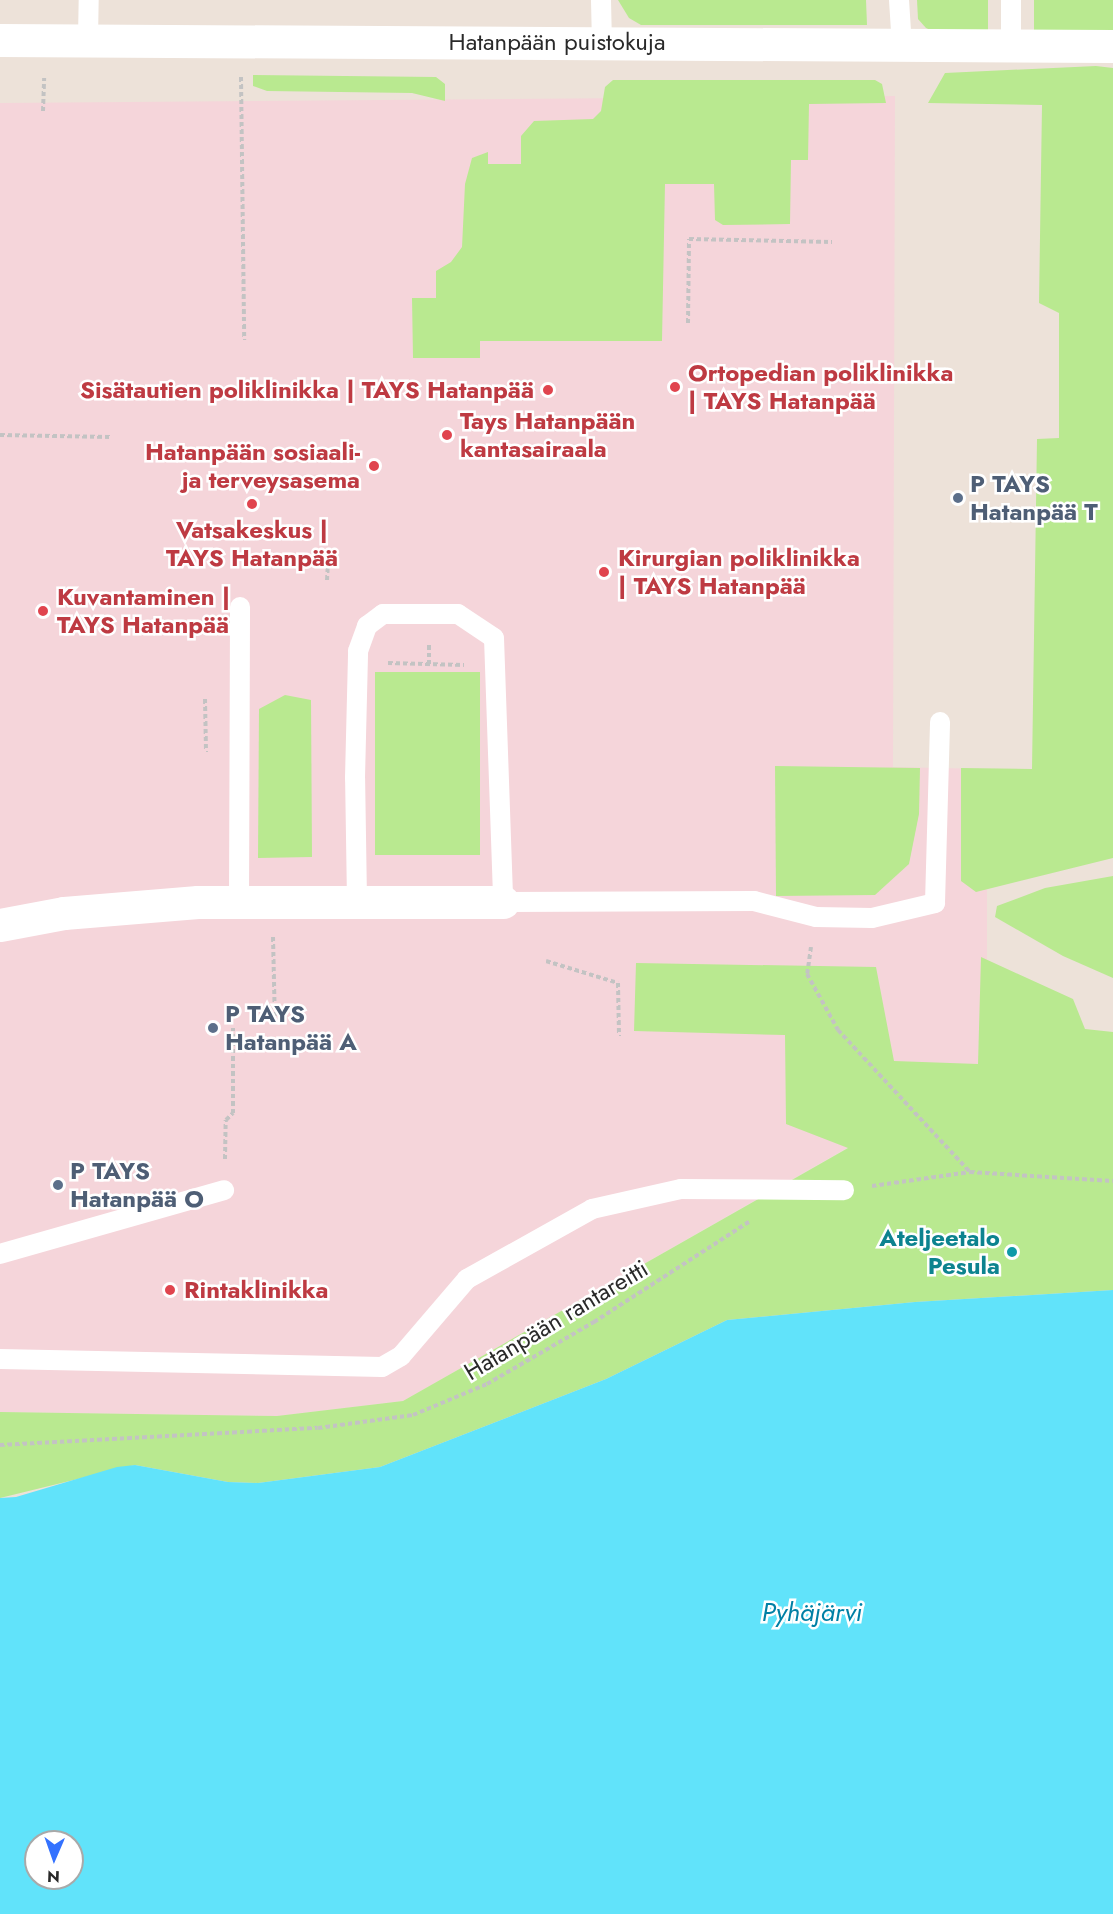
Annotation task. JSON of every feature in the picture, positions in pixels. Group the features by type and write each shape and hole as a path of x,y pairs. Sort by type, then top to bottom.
{"street":[{"name":"Hatanpään puistokuja","path":"0,40 1113,46"},
{"path":"0,925 64,914 239,902 357,900 503,902"}],"lane":[{"path":"88,39 89,0"},
{"path":"601,0 602,43"},
{"path":"899,0 902,46"},
{"path":"1011,0 1011,45"},
{"path":"239,902 240,607"},
{"path":"357,900 354,778 361,638 367,626 383,614 447,612 465,616 489,631 496,646 503,902 754,901 816,917 872,918 935,903 940,722"},
{"path":"0,1254 224,1190"},
{"path":"0,1359 382,1367 401,1356 467,1279 583,1213 657,1192 844,1190"}],"path":[{"path":"241,70 244,340"},
{"path":"43,111 45,71"},
{"path":"688,323 689,239 832,242"},
{"path":"0,435 110,437"},
{"path":"327,580 328,563"},
{"path":"429,635 429,664"},
{"path":"386,663 468,665"},
{"path":"273,901 275,1027"},
{"path":"816,917 807,974 838,1030 970,1172"},
{"path":"546,961 618,983 619,1036"},
{"path":"224,1190 226,1120 233,1113 233,1028"},
{"path":"844,1190 970,1172 1113,1181"},
{"name":"Hatanpään rantareitti","path":"0,1445 318,1428 413,1414 460,1398 497,1378 594,1322 755,1219"}],"shaded area":[{"name":"Tays Hatanpään kantasairaala","path":"895,96 893,767 987,769 987,1124 882,1128 403,1401 277,1416 0,1412 0,103"}],"green space":[{"path":"618,0 866,0 867,25 641,25 629,18"},
{"path":"917,0 988,0 988,32 935,32 926,28 918,19"},
{"path":"1034,0 1113,0 1113,33 1034,33"},
{"path":"1096,66 1113,68 1113,858 976,892 961,881 961,768 1032,769 1037,439 1059,438 1059,313 1039,303 1042,105 928,103 945,73"},
{"path":"253,75 436,77 445,84 445,101 412,93 267,91 253,86"},
{"path":"613,80 875,80 882,84 886,103 809,104 808,160 791,160 790,224 723,225 715,220 714,184 665,184 662,341 480,341 480,358 413,358 412,298 436,298 436,271 451,262 462,247 465,184 472,158 488,152 488,164 521,164 521,136 534,121 593,119 601,111 605,87"},
{"path":"375,672 480,672 480,855 375,855"},
{"path":"285,695 311,700 312,857 258,858 259,709"},
{"path":"775,766 920,768 919,814 909,864 875,895 776,896"},
{"path":"1113,876 1113,978 1063,956 995,917 997,906 1045,888"},
{"path":"981,957 1073,999 1085,1029 1113,1032 1113,1290 915,1302 727,1320 606,1379 380,1467 258,1483 228,1482 135,1465 0,1498 0,1412 277,1416 403,1401 848,1148 786,1124 785,1035 634,1031 636,963 876,967 894,1061 978,1064"}],"water":[{"name":"Pyhäjärvi","path":"1113,1290 1113,1914 0,1914 0,1498 16,1497 117,1467 135,1465 228,1482 258,1483 380,1467 606,1379 727,1320 915,1302"}],"place":[{"name":"Ortopedian poliklinikka | TAYS Hatanpää","path":"675,387"},
{"name":"Sisätautien poliklinikka | TAYS Hatanpää","path":"548,390"},
{"name":"Tays Hatanpään kantasairaala","path":"447,435"},
{"name":"Hatanpään sosiaali- ja terveysasema","path":"374,466"},
{"name":"P TAYS Hatanpää T","path":"958,498"},
{"name":"Vatsakeskus | TAYS Hatanpää","path":"252,504"},
{"name":"Kirurgian poliklinikka | TAYS Hatanpää","path":"604,572"},
{"name":"Kuvantaminen | TAYS Hatanpää","path":"43,611"},
{"name":"P TAYS Hatanpää A","path":"213,1028"},
{"name":"P TAYS Hatanpää O","path":"58,1185"},
{"name":"Ateljeetalo Pesula","path":"1012,1252"},
{"name":"Rintaklinikka","path":"170,1290"}]}
